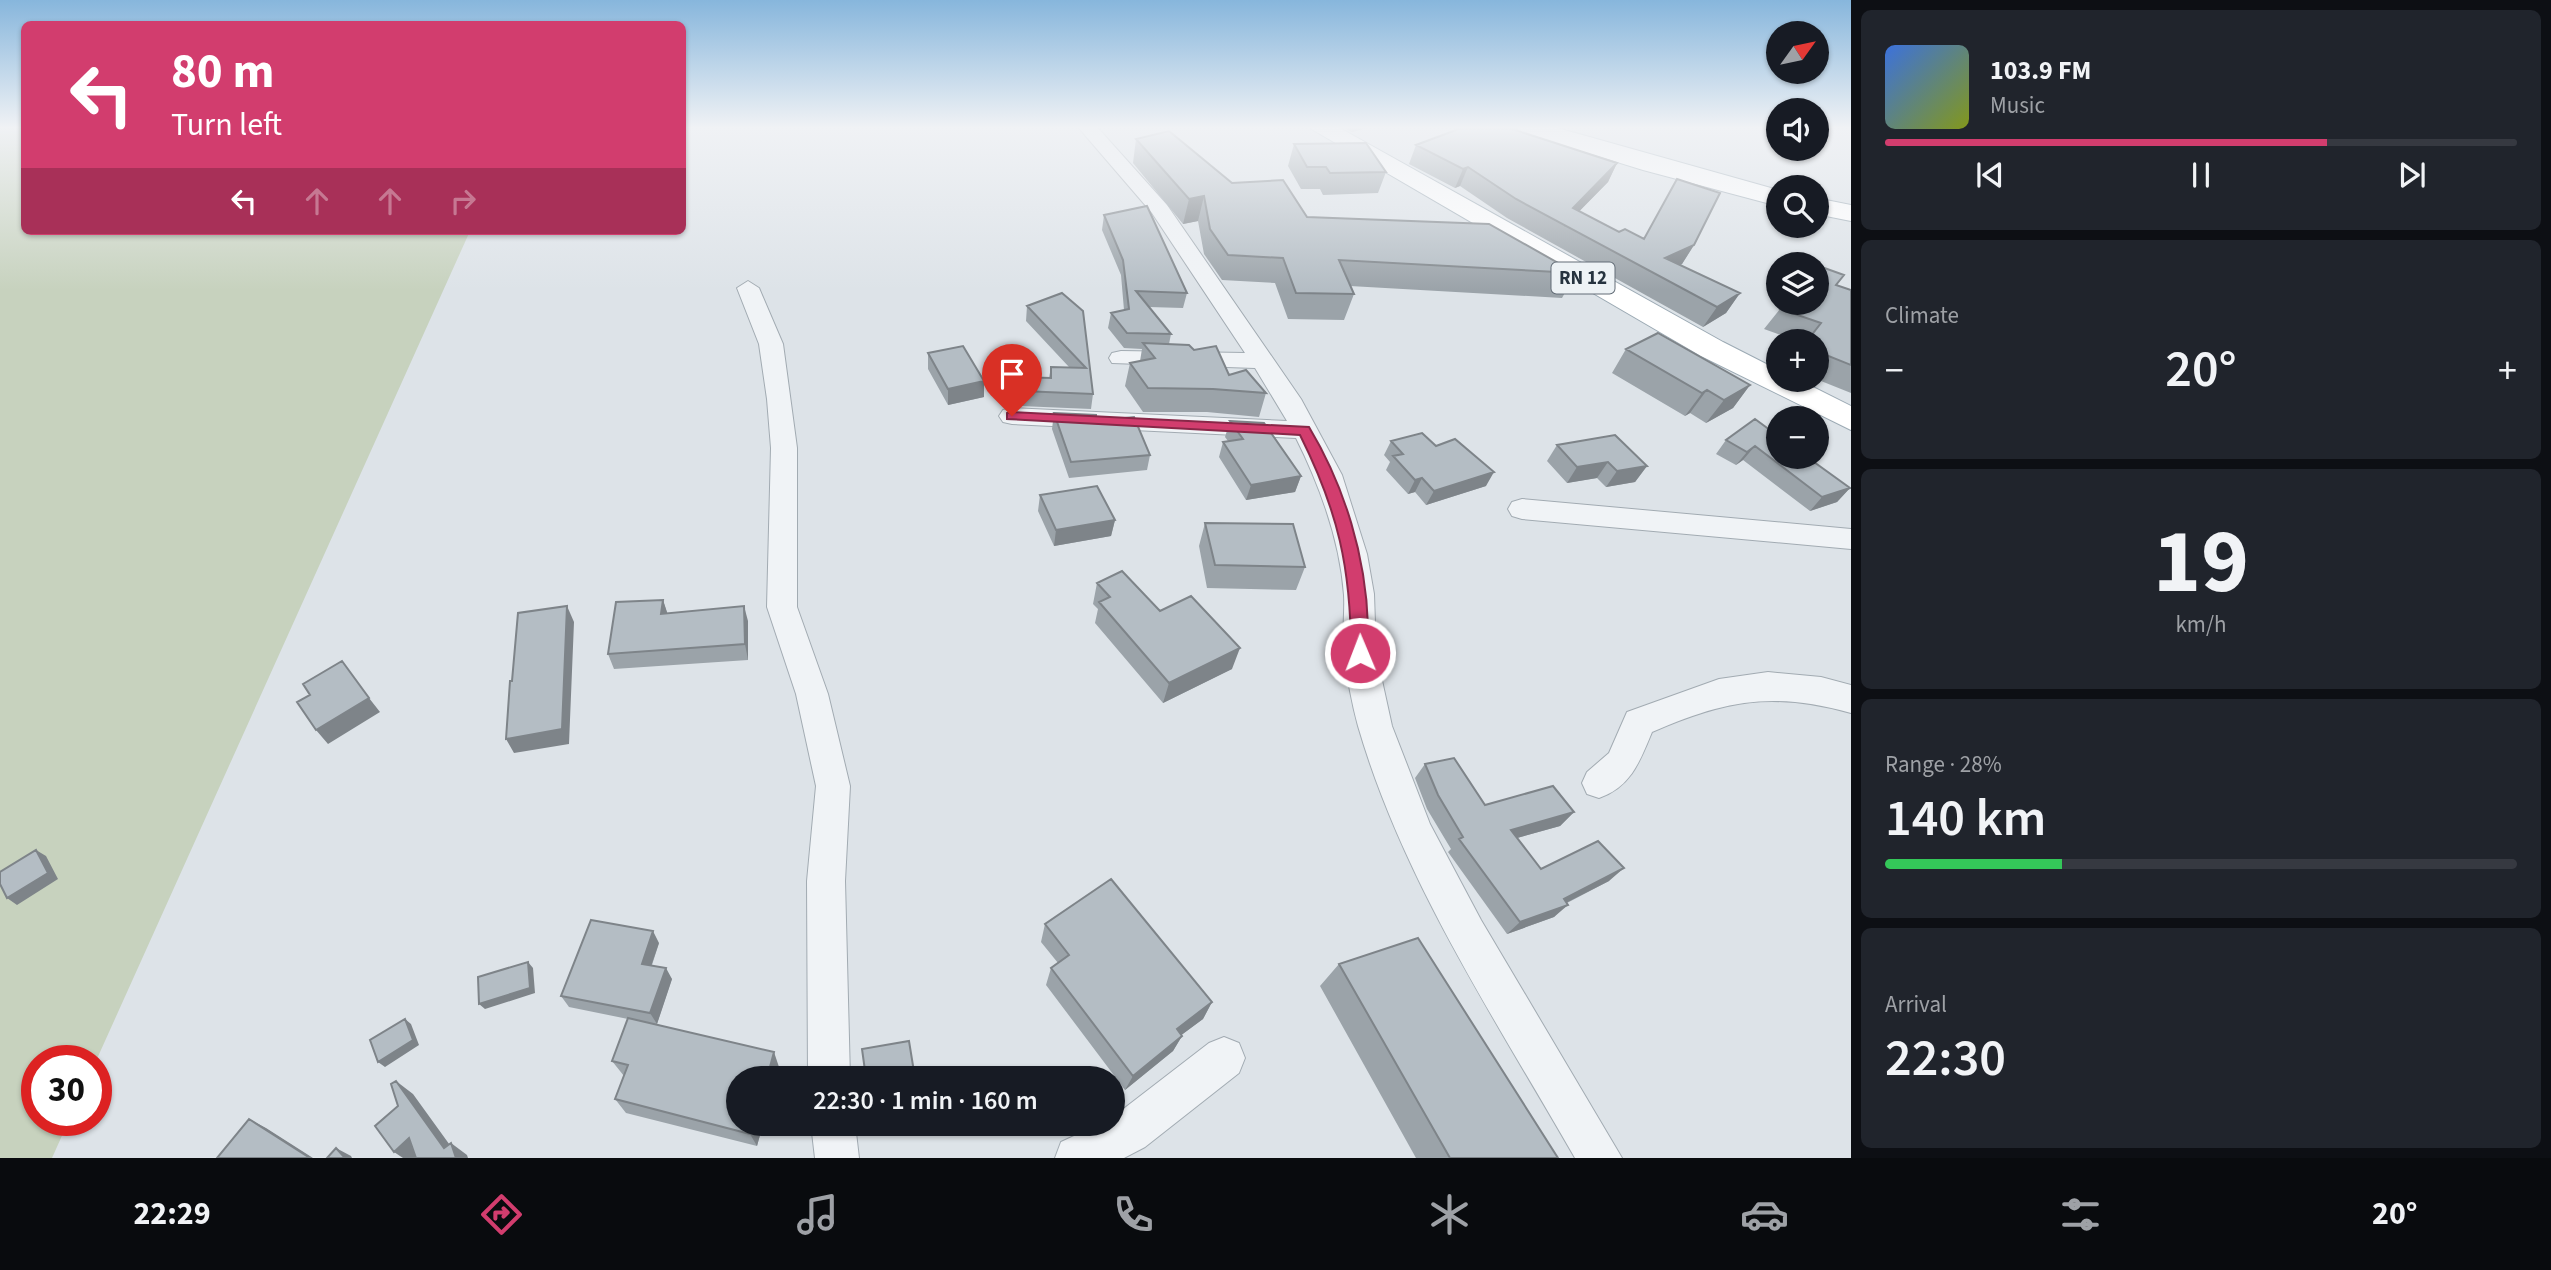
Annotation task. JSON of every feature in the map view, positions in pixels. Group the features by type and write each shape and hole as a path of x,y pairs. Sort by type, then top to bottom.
{"main road":[{"name":"RN 12","path":"1415,181 1689,336 1851,419"},
{"path":"1713,181 1766,195"},
{"path":"1829,209 1851,213"}],"street":[{"path":"1135,181 1160,209 1262,360 1304,430 1341,509 1359,594 1360,653 1375,726 1415,831 1467,933 1600,1158"},
{"path":"748,288 751,302 771,344 780,399 784,448 782,607 812,694 833,786 826,881 829,1066"},
{"path":"1121,359 1262,360"},
{"path":"1012,416 1304,430"},
{"path":"1522,509 1851,539"},
{"path":"1599,783 1622,763 1639,722 1693,700 1755,684 1813,687 1851,699"},
{"path":"1077,1158 1130,1132 1224,1058"},
{"path":"834,1136 837,1158"}],"green space":[{"path":"0,181 21,181 21,235 468,235 103,1045 21,1045 21,1136 62,1136 52,1158 0,1158"}],"building":[{"path":"1173,181 1284,181 1307,217 1489,224 1576,273 1339,260 1354,294 1296,293 1283,258 1228,255 1210,229 1204,196 1189,199"},
{"path":"1489,181 1599,181 1573,208 1619,232 1625,229 1644,239 1676,181 1720,193 1694,245 1665,258 1740,293 1717,307 1516,199"},
{"path":"1147,206 1187,293 1136,291 1171,334 1127,333 1111,313 1129,309 1123,260 1104,215"},
{"path":"1829,270 1844,275 1836,285 1851,290 1851,365 1829,356 1829,329 1816,329 1821,323 1798,315 1829,315"},
{"path":"1062,293 1083,311 1093,394 1022,391 1015,377 1051,378 1051,367 1086,368 1027,306"},
{"path":"1658,333 1750,385 1724,400 1707,390 1702,393 1626,349"},
{"path":"1143,343 1189,345 1194,350 1216,346 1229,375 1246,370 1266,393 1148,388 1130,363 1155,358"},
{"path":"963,346 984,381 948,389 928,353"},
{"path":"1054,413 1096,415 1096,421 1134,417 1150,455 1071,462"},
{"path":"1755,419 1766,427 1766,454 1755,446 1747,452 1726,440"},
{"path":"1230,421 1264,423 1301,476 1251,485 1223,442 1243,439"},
{"path":"1422,433 1436,446 1455,439 1494,472 1434,491 1422,478 1415,480 1393,456 1403,454 1391,441"},
{"path":"1615,435 1647,466 1617,471 1608,462 1577,467 1557,445"},
{"path":"1785,469 1824,469 1850,488 1822,497"},
{"path":"1097,486 1115,520 1056,530 1040,495"},
{"path":"1205,523 1293,524 1305,567 1215,565"},
{"path":"1122,571 1160,611 1191,596 1240,648 1169,683 1099,602 1110,597 1097,583"},
{"path":"663,600 661,614 744,606 745,644 608,654 616,602"},
{"path":"567,606 562,729 506,739 518,613"},
{"path":"342,661 369,698 316,730 297,702 310,695 303,684"},
{"path":"1454,758 1485,805 1553,786 1574,812 1511,830 1541,869 1598,841 1624,868 1564,899 1568,905 1520,922 1459,839 1463,837 1438,795 1425,764"},
{"path":"36,850 48,873 7,898 0,884 0,872"},
{"path":"1111,879 1212,1002 1177,1029 1182,1036 1133,1076 1051,968 1069,955 1045,924"},
{"path":"591,920 653,931 642,964 666,968 650,1013 561,996"},
{"path":"1418,938 1558,1158 1450,1158 1339,964"},
{"path":"528,962 530,988 479,1004 478,977"},
{"path":"628,1018 774,1052 770,1066 726,1066 726,1128 615,1099 628,1065 612,1061"},
{"path":"405,1019 413,1040 378,1062 370,1040"},
{"path":"909,1041 913,1066 864,1066 862,1049"},
{"path":"396,1081 444,1148 451,1143 456,1158 416,1158 409,1138 394,1152 375,1126 398,1106 391,1084"},
{"path":"249,1119 310,1158 217,1158"},
{"path":"336,1148 345,1158 327,1158"}],"route":[{"path":"1012,416 1068,421 1304,430 1328,475 1341,509 1359,594 1360,653"}]}
